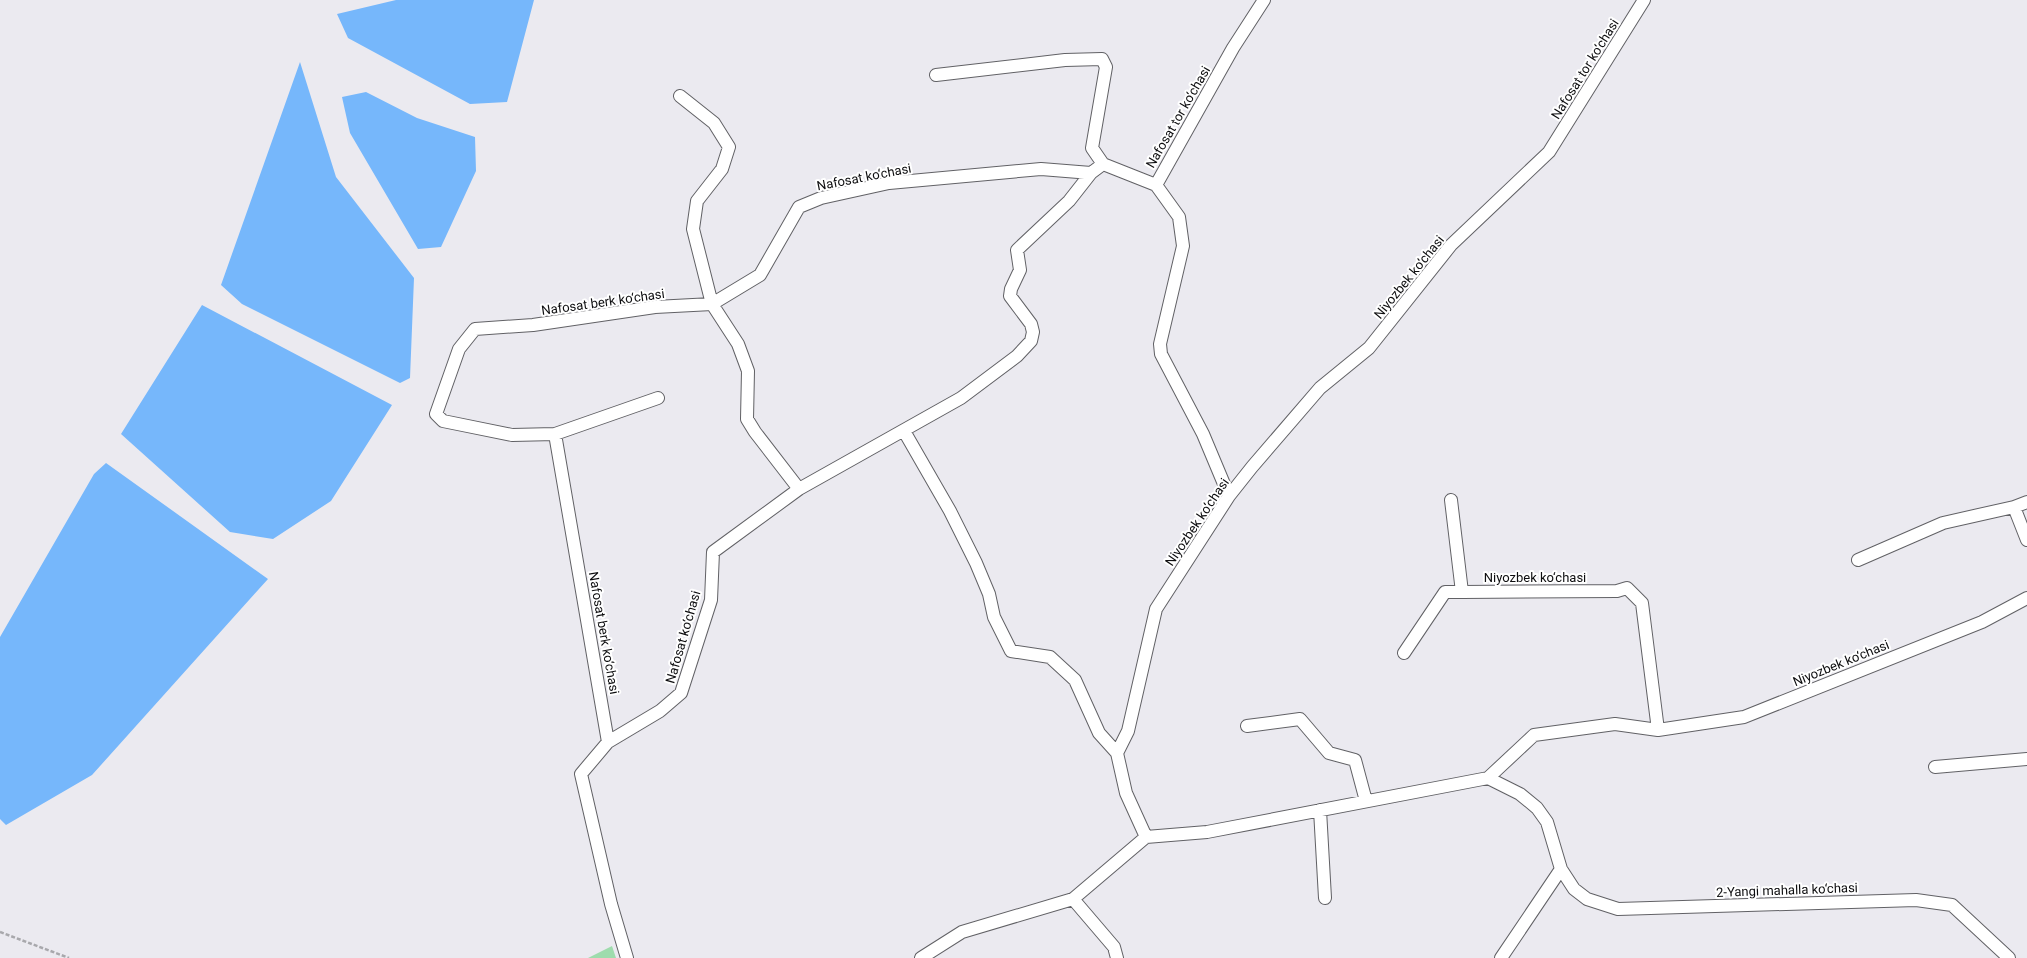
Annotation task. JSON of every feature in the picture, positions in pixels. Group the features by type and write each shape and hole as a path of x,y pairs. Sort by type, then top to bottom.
{"street":[{"name":"Nafosat tor ko‘chasi","path":"1229,496 1203,434 1161,354 1160,344 1183,246 1179,217 1156,185 1233,48 1264,0"},
{"name":"Nafosat tor ko‘chasi","path":"1549,152 1644,0"},
{"path":"936,75 1064,60 1102,59 1106,67 1092,148 1103,164 1156,185"},
{"path":"680,96 714,123 729,147 722,169 697,201 693,228 712,304 738,344 748,371 748,419 755,432 799,489"},
{"name":"Niyozbek ko‘chasi","path":"1117,753 1128,732 1156,609 1229,496 1320,388 1370,348 1451,245 1549,152"},
{"name":"Nafosat ko‘chasi","path":"626,958 611,904 582,774 608,742 660,710 681,693 711,600 713,552 799,489 961,398 1016,356 1031,340 1034,332 1032,324 1010,296 1011,289 1020,270 1017,250 1069,201 1091,173 1103,164"},
{"name":"Nafosat ko‘chasi","path":"712,304 760,275 799,206 821,198 890,183 1041,168 1091,173"},
{"name":"Nafosat berk ko‘chasi","path":"658,398 555,434 512,435 443,421 436,414 459,348 475,330 533,326 655,307 712,304"},
{"path":"904,431 950,511 976,563 990,594 994,617 1011,651 1050,658 1075,680 1099,733 1117,753 1126,793 1146,837"},
{"name":"Nafosat berk ko‘chasi","path":"555,434 608,742"},
{"path":"1451,500 1462,592"},
{"path":"1858,560 1943,523 2014,507 2027,502"},
{"path":"2014,507 2027,540"},
{"name":"Niyozbek ko‘chasi","path":"1404,653 1446,592 1617,590 1628,588 1642,603 1658,730"},
{"name":"Niyozbek ko‘chasi","path":"1488,778 1534,735 1615,724 1658,730 1744,717 1982,622 2027,598"},
{"path":"1247,726 1300,719 1329,753 1355,760 1366,801"},
{"path":"1935,767 2027,759"},
{"path":"921,958 962,932 1073,899 1146,837 1207,832 1488,778"},
{"name":"2-Yangi mahalla ko‘chasi","path":"1488,778 1520,794 1537,808 1547,822 1561,869 1574,889 1587,899 1618,909 1916,900 1952,905 2009,958"},
{"path":"1320,810 1324,898"},
{"path":"1501,958 1561,869"},
{"path":"1073,899 1114,947 1117,958"}],"path":[{"path":"0,932 69,958"}],"green space":[{"path":"612,946 616,958 588,958"}],"water":[{"path":"396,0 534,0 507,102 470,104 348,38 337,14"},
{"path":"300,62 336,177 414,278 410,378 400,383 242,304 221,285"},
{"path":"366,92 417,118 475,137 476,171 441,247 418,249 350,133 342,97"},
{"path":"202,305 392,405 331,501 273,539 230,532 121,434"},
{"path":"106,463 268,579 92,775 6,825 0,819 0,637 94,474"}]}
